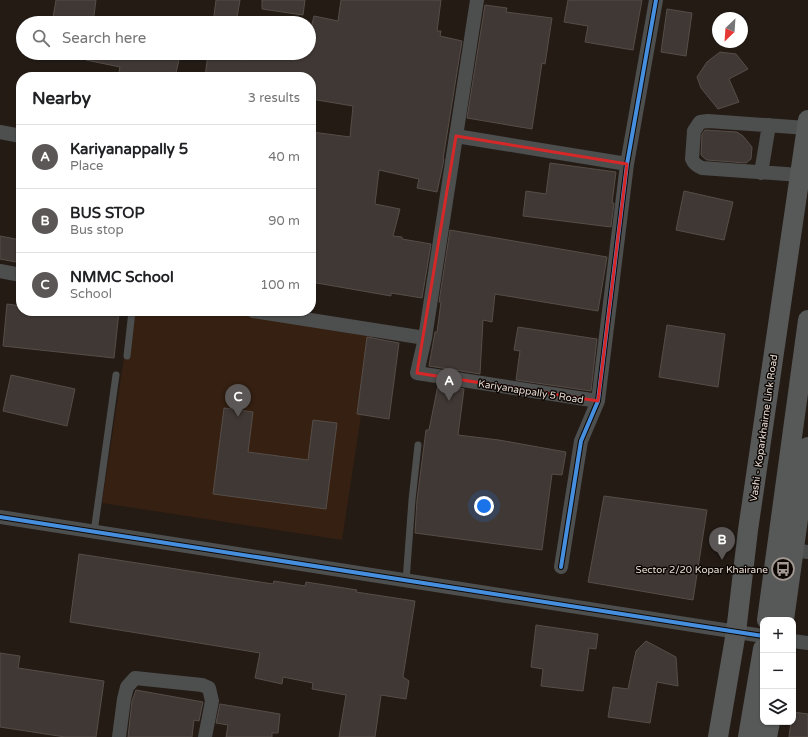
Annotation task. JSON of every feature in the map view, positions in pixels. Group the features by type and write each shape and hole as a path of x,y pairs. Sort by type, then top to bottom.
{"main road":[{"name":"Vashi - Koparkhairne Link Road","path":"718,737 736,632 748,530 800,175 805,155 807,124"},
{"path":"768,617 794,543 808,320"},
{"path":"784,617 808,447"},
{"path":"748,737 762,653"},
{"path":"768,737 770,725"}],"street":[{"path":"284,316 425,338 477,0"},
{"path":"561,567 582,441 598,401 627,164 656,0"},
{"path":"800,175 702,168 697,166 693,163 692,159 694,131 700,122 708,121 768,125 807,124"},
{"path":"761,173 768,125"},
{"path":"0,132 16,135"},
{"path":"456,136 627,164"},
{"path":"0,271 16,273"},
{"name":"Kariyanappally 5 Road","path":"425,338 417,373 598,401"},
{"path":"0,517 760,636"},
{"path":"796,641 808,643"},
{"path":"119,737 124,699 128,687 135,678 202,685 210,688 212,701 205,737"}],"lane":[{"path":"127,356 131,316"},
{"path":"94,532 116,375"},
{"path":"406,581 418,445"}],"highlighted area":[{"path":"456,136 627,164 598,401 417,373"}],"shaded area":[{"path":"130,316 279,316 374,331 342,540 102,503"}],"building":[{"path":"56,0 96,0 94,16 53,16"},
{"path":"216,0 240,0 237,16 214,16"},
{"path":"262,0 305,0 303,15 262,9"},
{"path":"341,0 441,0 437,31 441,31 440,36 462,41 444,159 437,192 417,188 419,179 379,170 375,204 400,209 393,236 431,244 422,298 391,293 391,296 316,283 316,133 350,137 353,106 316,100 316,72 206,72 207,60 316,60 316,16 338,21"},
{"path":"568,0 642,0 633,50 585,42 588,26 564,22"},
{"path":"485,5 507,8 506,12 552,18 545,64 542,63 532,129 467,118"},
{"path":"667,9 692,13 686,56 661,52"},
{"path":"720,52 736,54 748,69 729,79 739,102 718,109 701,88 697,77 707,62"},
{"path":"86,60 179,60 176,72 119,72 120,67"},
{"path":"705,130 737,132 743,136 752,147 751,159 746,163 707,160 701,155 702,134"},
{"path":"550,163 616,172 611,227 523,216 526,191 546,194"},
{"path":"684,191 733,202 724,240 676,230"},
{"path":"450,230 607,257 598,311 495,294 492,322 483,320 480,374 429,366 435,332 437,332 441,302 439,302"},
{"path":"0,236 16,239 16,262 0,259"},
{"path":"7,304 16,305 16,316 118,316 114,358 3,346"},
{"path":"667,325 725,334 718,387 659,377"},
{"path":"518,327 597,339 591,391 516,380 520,351 514,350"},
{"path":"367,337 399,343 389,419 357,414"},
{"path":"11,375 75,389 67,426 3,411"},
{"path":"438,385 464,389 458,435 499,440 566,452 562,475 552,474 542,550 415,533 417,500 426,430 429,430"},
{"path":"224,408 253,412 248,452 308,460 313,420 337,423 326,509 213,494"},
{"path":"604,496 707,510 693,600 588,582"},
{"path":"79,554 273,584 274,581 305,586 306,582 357,590 356,592 415,601 403,677 409,681 406,699 381,695 375,737 339,737 346,695 312,689 313,683 283,677 282,684 255,678 260,653 70,622"},
{"path":"536,625 598,634 596,649 589,648 583,691 541,686 543,669 531,667"},
{"path":"646,641 676,657 678,686 657,682 650,723 608,717 613,687 628,689 636,651"},
{"path":"0,653 20,656 18,668 104,681 96,737 65,737 0,727"},
{"path":"136,690 203,702 199,721 194,720 192,737 128,737 132,701"},
{"path":"220,704 280,714 278,733 272,733 272,737 226,737 228,725 216,723"},
{"path":"796,712 808,714 808,737 789,737 791,725 796,725"}],"cycle path":[{"path":"561,567 581,441 598,401 627,164 656,0"},
{"path":"0,517 760,636"}],"place":[{"name":"Kariyanappally 5","path":"449,401"},
{"name":"NMMC School","path":"238,417"},
{"name":"BUS STOP","path":"722,560"},
{"name":"Sector 2/20 Kopar Khairane","path":"783,569"}]}
